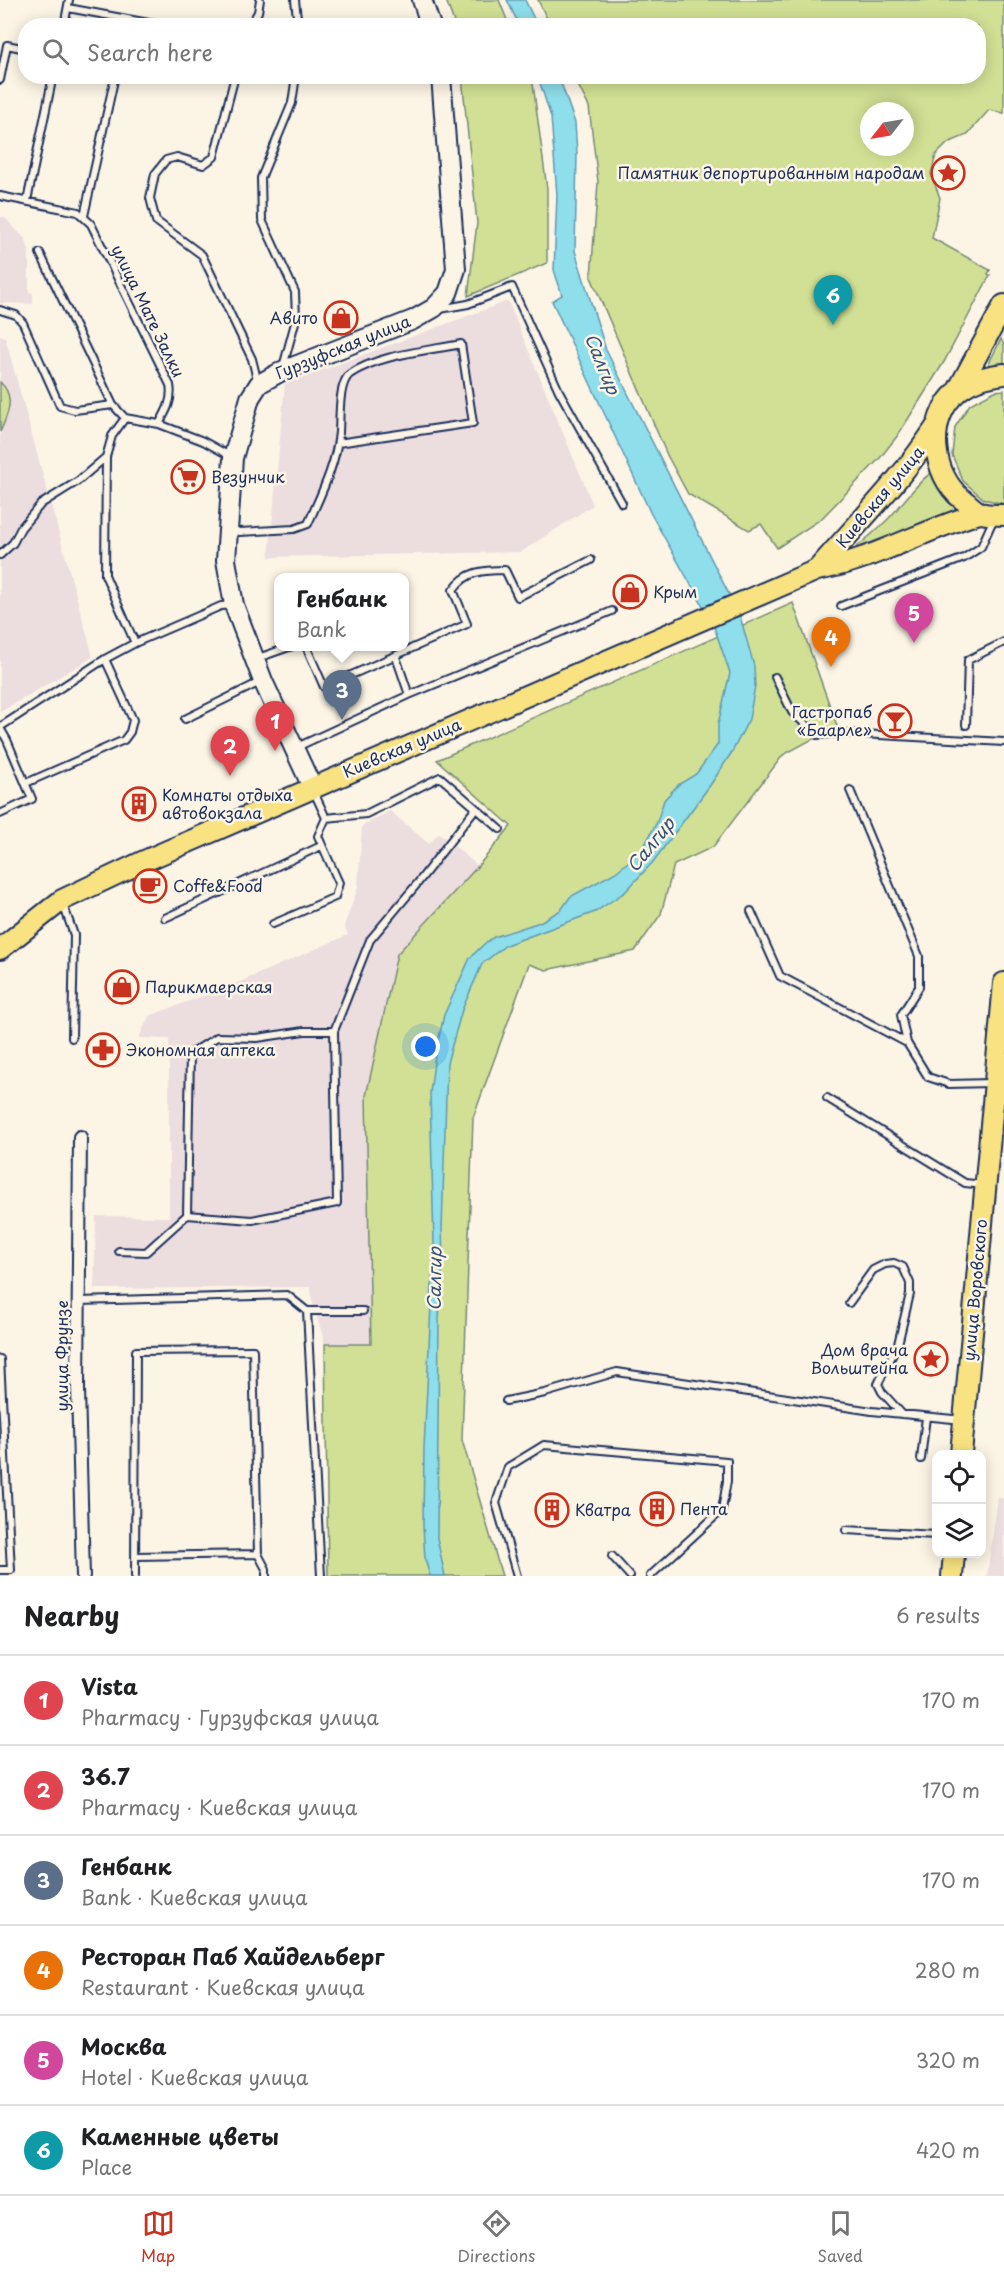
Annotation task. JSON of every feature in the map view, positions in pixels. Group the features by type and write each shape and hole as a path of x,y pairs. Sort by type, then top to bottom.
{"main road":[{"path":"422,0 428,18"},
{"name":"Гурзуфская улица","path":"312,787 263,681 234,605 226,560 233,458 250,398 259,384 282,371 413,320 434,308 448,293 456,269 442,84"},
{"name":"Киевская улица","path":"818,570 907,468 939,422 946,405 957,392 1004,305"},
{"path":"957,392 984,377 1004,374"},
{"path":"939,422 937,460 942,473 957,494 993,514"},
{"name":"Киевская улица","path":"0,949 62,900 312,787 818,570 841,566 954,521 993,514"},
{"name":"улица Воровского","path":"961,1450 1004,983"},
{"path":"952,1576 954,1558"}],"street":[{"name":"улица Фрунзе","path":"80,1137 78,1301 83,1576"}],"lane":[{"path":"255,18 260,0"},
{"path":"295,0 297,18"},
{"path":"68,4 114,18"},
{"path":"0,80 7,45 18,47"},
{"path":"27,201 51,84"},
{"path":"0,195 78,212 84,216 113,84"},
{"path":"233,84 214,157 203,165 177,157 166,160 155,174 150,198 156,221 202,255 252,359 259,384"},
{"path":"282,371 297,319 295,292 262,220 261,178 292,103 295,84"},
{"name":"улица Мате Залки","path":"84,216 91,224 170,385 172,393 168,408 159,424"},
{"path":"40,253 113,405 125,418 159,424 203,441 233,458"},
{"path":"427,311 468,304 512,287 559,391 622,502"},
{"path":"0,310 16,315 23,323 60,406 75,410 113,405"},
{"path":"227,527 238,531 294,530 308,524 329,478 338,443 342,386 348,375 384,359 461,344 473,423 338,443"},
{"path":"125,418 112,436 106,457 105,575 135,643"},
{"path":"0,555 13,543 21,528 41,504 78,481 106,457"},
{"path":"841,606 964,558 981,547 993,514"},
{"path":"409,651 466,624 453,590 459,582 477,570 505,570 518,597 591,560"},
{"path":"0,814 32,799 0,727 105,659 135,643 221,606 234,605"},
{"path":"293,748 409,695 612,611"},
{"path":"966,725 968,660 1004,642"},
{"path":"255,660 279,651"},
{"path":"308,651 324,687 409,651"},
{"path":"396,657 409,695"},
{"path":"26,783 124,740 130,732 133,720 105,659"},
{"path":"775,677 792,712 817,735 865,733 1004,742"},
{"path":"184,719 263,681"},
{"path":"326,818 366,814 440,777 500,829"},
{"path":"273,924 335,897 339,883 318,836 326,818 312,787"},
{"path":"850,790 919,956 919,987 901,1015 907,1043 928,1077 949,1084 995,1083"},
{"path":"119,1251 146,1252 187,1215 252,1220 338,1203 334,1031 370,940 476,808"},
{"path":"165,918 321,846"},
{"path":"62,900 74,935 72,1038"},
{"path":"751,911 780,976 907,1043"},
{"path":"187,1215 190,1054 217,1037 257,1038 304,1031 334,1031"},
{"path":"827,1098 966,1183 984,1185"},
{"path":"849,1303 873,1270 885,1264 894,1263 903,1268 910,1283 910,1294 898,1344 878,1384 882,1392 902,1414"},
{"path":"78,1301 287,1295 307,1311 363,1311"},
{"path":"307,1311 321,1576"},
{"path":"135,1576 136,1352 253,1350 258,1554 266,1569 266,1576"},
{"path":"0,1359 3,1452 11,1570 0,1570"},
{"path":"506,1401 545,1393 617,1372 902,1414 963,1420"},
{"path":"921,1459 926,1417"},
{"path":"517,1576 496,1503 508,1467 544,1445 727,1461 727,1481 722,1510 650,1576"},
{"path":"846,1530 932,1535"},
{"path":"135,1556 258,1554"},
{"path":"612,1556 630,1576"}],"shaded area":[{"path":"0,217 4,217 26,240 29,251 29,292 33,293 33,304 0,303"},
{"path":"508,301 593,505 521,552 269,557 285,384"},
{"path":"0,335 5,337 93,657 0,712"},
{"path":"390,811 429,844 439,833 478,866 397,954 366,1096 371,1344 325,1344 312,1301 311,1287 94,1289 96,1216 169,1217 169,1039 139,1038 149,1016 235,984 348,935 344,926 358,887 362,826"},
{"path":"998,1497 1004,1499 1004,1576 987,1576"}],"green space":[{"path":"446,0 499,0 506,18 452,18"},
{"path":"538,0 1004,0 1004,113 989,110 967,135 948,143 936,155 931,174 940,198 932,238 990,270 988,274 990,275 944,362 898,435 880,458 821,519 777,548 761,524 749,530 688,494 667,455 591,277 598,182 589,107 578,84 986,84 986,18 547,18"},
{"path":"463,84 533,84 547,189 547,263 468,296 477,223"},
{"path":"1001,339 1004,345 1004,367 986,369"},
{"path":"0,382 8,393 9,406 0,432"},
{"path":"1004,390 1004,504 984,499 963,481 952,455 955,427 970,404 995,391"},
{"path":"932,473 937,474 958,509 904,533 850,553 886,521"},
{"path":"793,603 837,726 783,755 713,847 674,865 661,914 635,951 546,970 529,964 473,1118 462,1440 502,1576 328,1576 325,1344 371,1344 366,1096 397,954 478,866 511,826 437,760"}],"water":[{"path":"507,0 525,0 534,18 516,18"},
{"name":"Салгир","path":"540,84 561,84 575,123 577,153 575,251 606,350 740,616 754,666 755,686 749,719 732,752 653,862 625,892 595,912 506,945 482,964 462,1010 447,1063 443,1256 439,1320 437,1538 445,1576 430,1576 425,1559 423,1526 424,1448 434,1244 430,1093 444,1015 470,958 484,944 494,937 540,922 561,910 570,897 616,872 642,850 657,822 664,800 678,785 696,774 718,744 718,724 730,673 713,624 651,514 552,301 562,295 554,270 557,195 551,117"}],"place":[{"name":"Памятник депортированным народам","path":"948,173"},
{"name":"Авито","path":"341,318"},
{"name":"Каменные цветы","path":"833,325"},
{"name":"Везунчик","path":"188,477"},
{"name":"Крым","path":"630,592"},
{"name":"Москва","path":"914,643"},
{"name":"Ресторан Паб Хайдельберг","path":"831,667"},
{"name":"Генбанк","path":"342,720"},
{"name":"Гастропаб «Баарле»","path":"895,721"},
{"name":"Vista","path":"275,751"},
{"name":"36.7","path":"230,776"},
{"name":"Комнаты отдыха автовокзала","path":"139,804"},
{"name":"Coffe&Food","path":"150,886"},
{"name":"Парикмаерская","path":"122,987"},
{"name":"Экономная аптека","path":"103,1050"},
{"name":"Дом врача Вольштейна","path":"931,1359"},
{"name":"Пента","path":"657,1509"},
{"name":"Кватра","path":"552,1510"}]}
